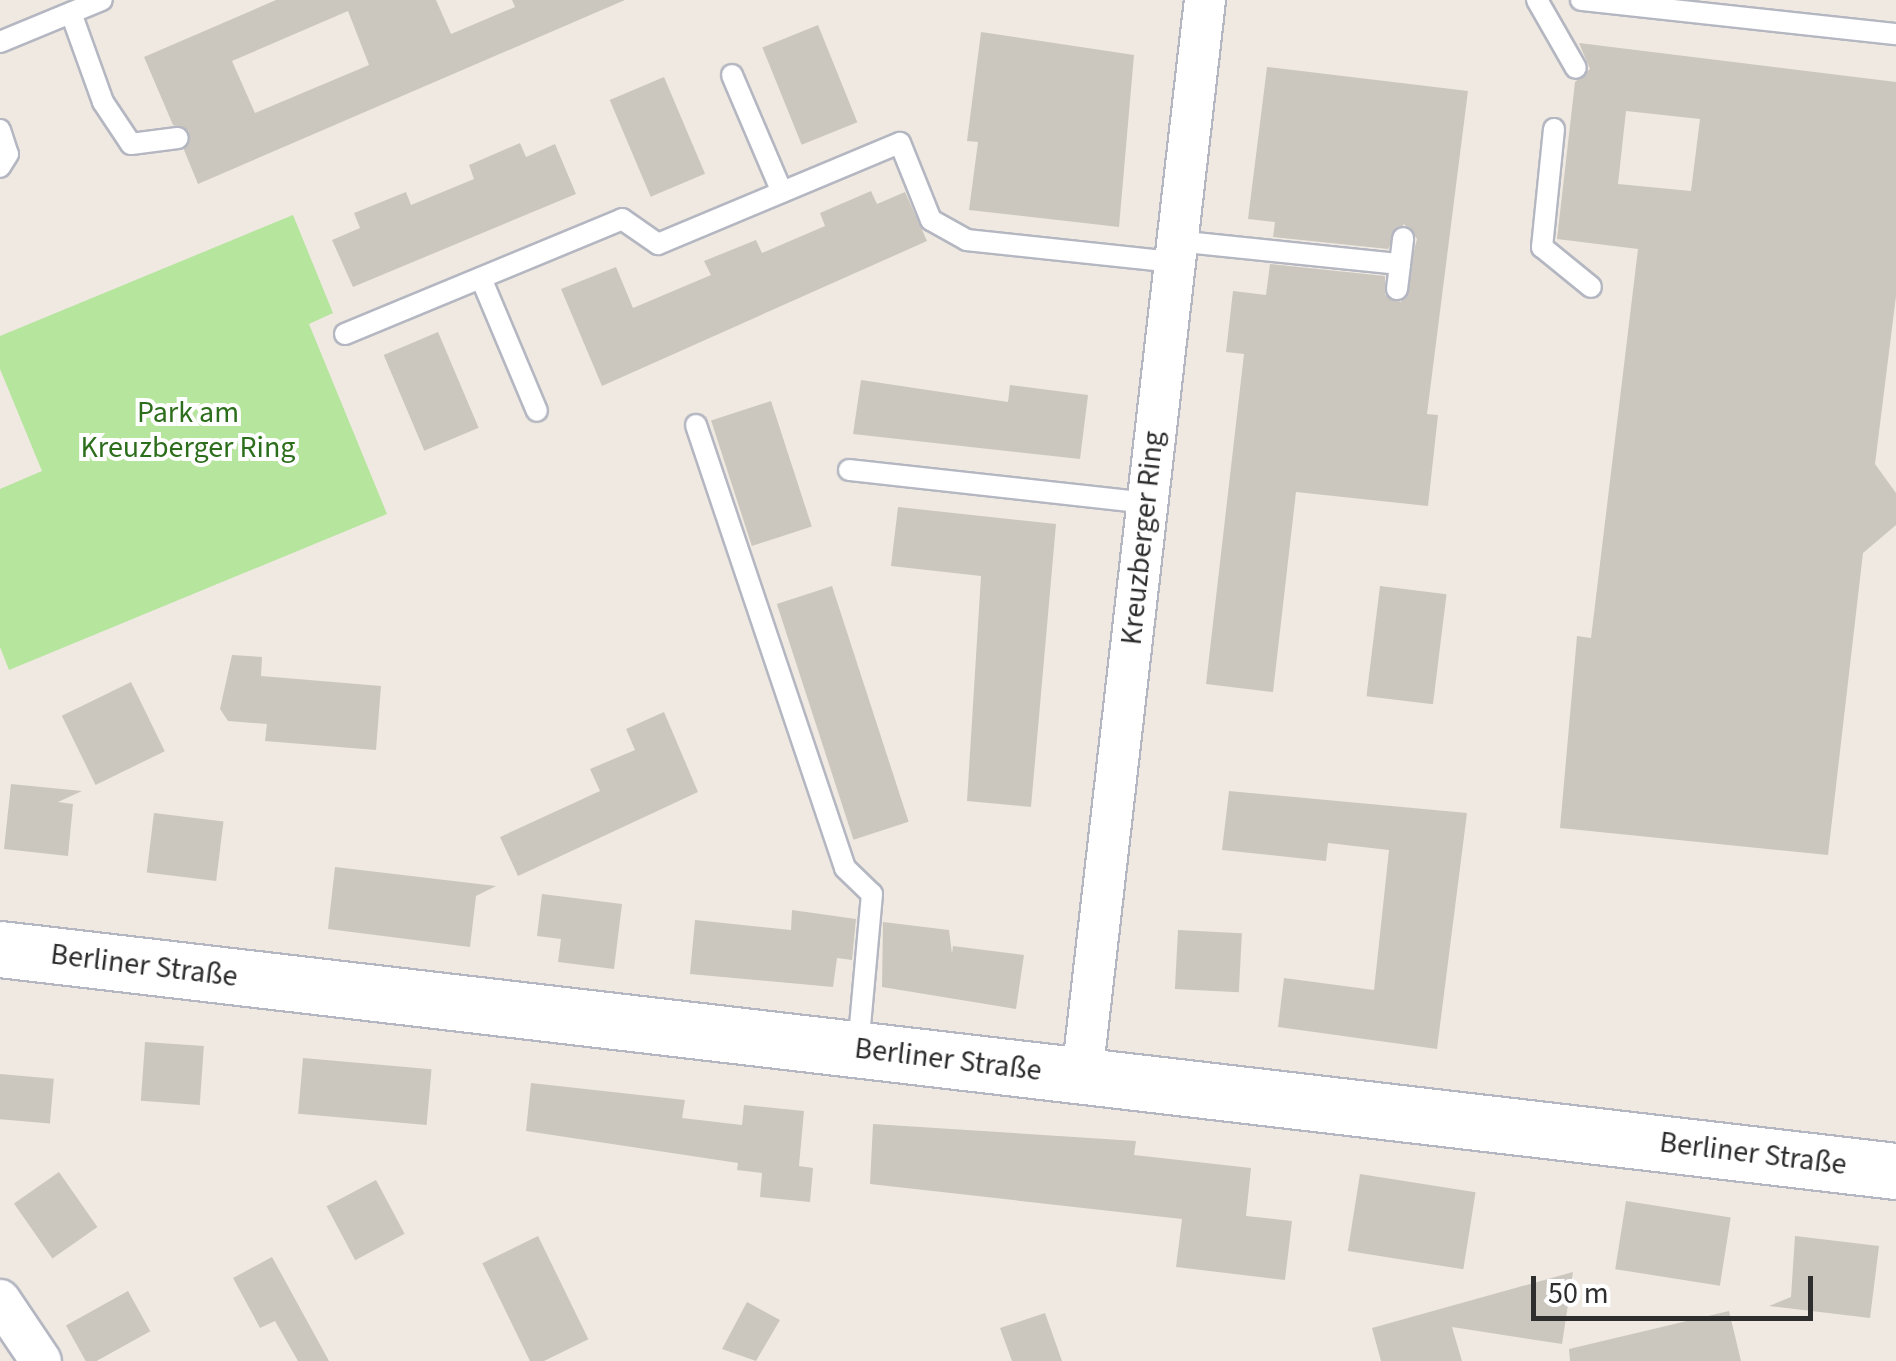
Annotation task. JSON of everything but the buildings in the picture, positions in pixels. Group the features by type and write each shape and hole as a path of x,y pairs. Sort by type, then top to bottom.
{"street":[{"name":"Kreuzberger Ring","path":"1082,1076 1205,0"},
{"name":"Berliner Straße","path":"0,949 1896,1171"},
{"path":"0,1300 41,1361"}],"lane":[{"path":"0,42 102,0"},
{"path":"1537,0 1576,68"},
{"path":"1582,0 1896,34"},
{"path":"72,13 103,102 131,144 178,138"},
{"path":"732,75 782,192"},
{"path":"1554,128 1542,247 1591,287"},
{"path":"0,130 8,154 0,167"},
{"path":"345,334 622,219 658,244 900,143 931,220 967,240 1400,264"},
{"path":"1397,289 1403,238"},
{"path":"481,278 537,411"},
{"path":"696,425 846,868 872,894 858,1050"},
{"path":"849,470 1146,503"}],"green space":[{"name":"Park am Kreuzberger Ring","path":"293,215 333,313 309,324 387,514 9,670 0,647 0,489 42,471 0,369 0,336"}]}
